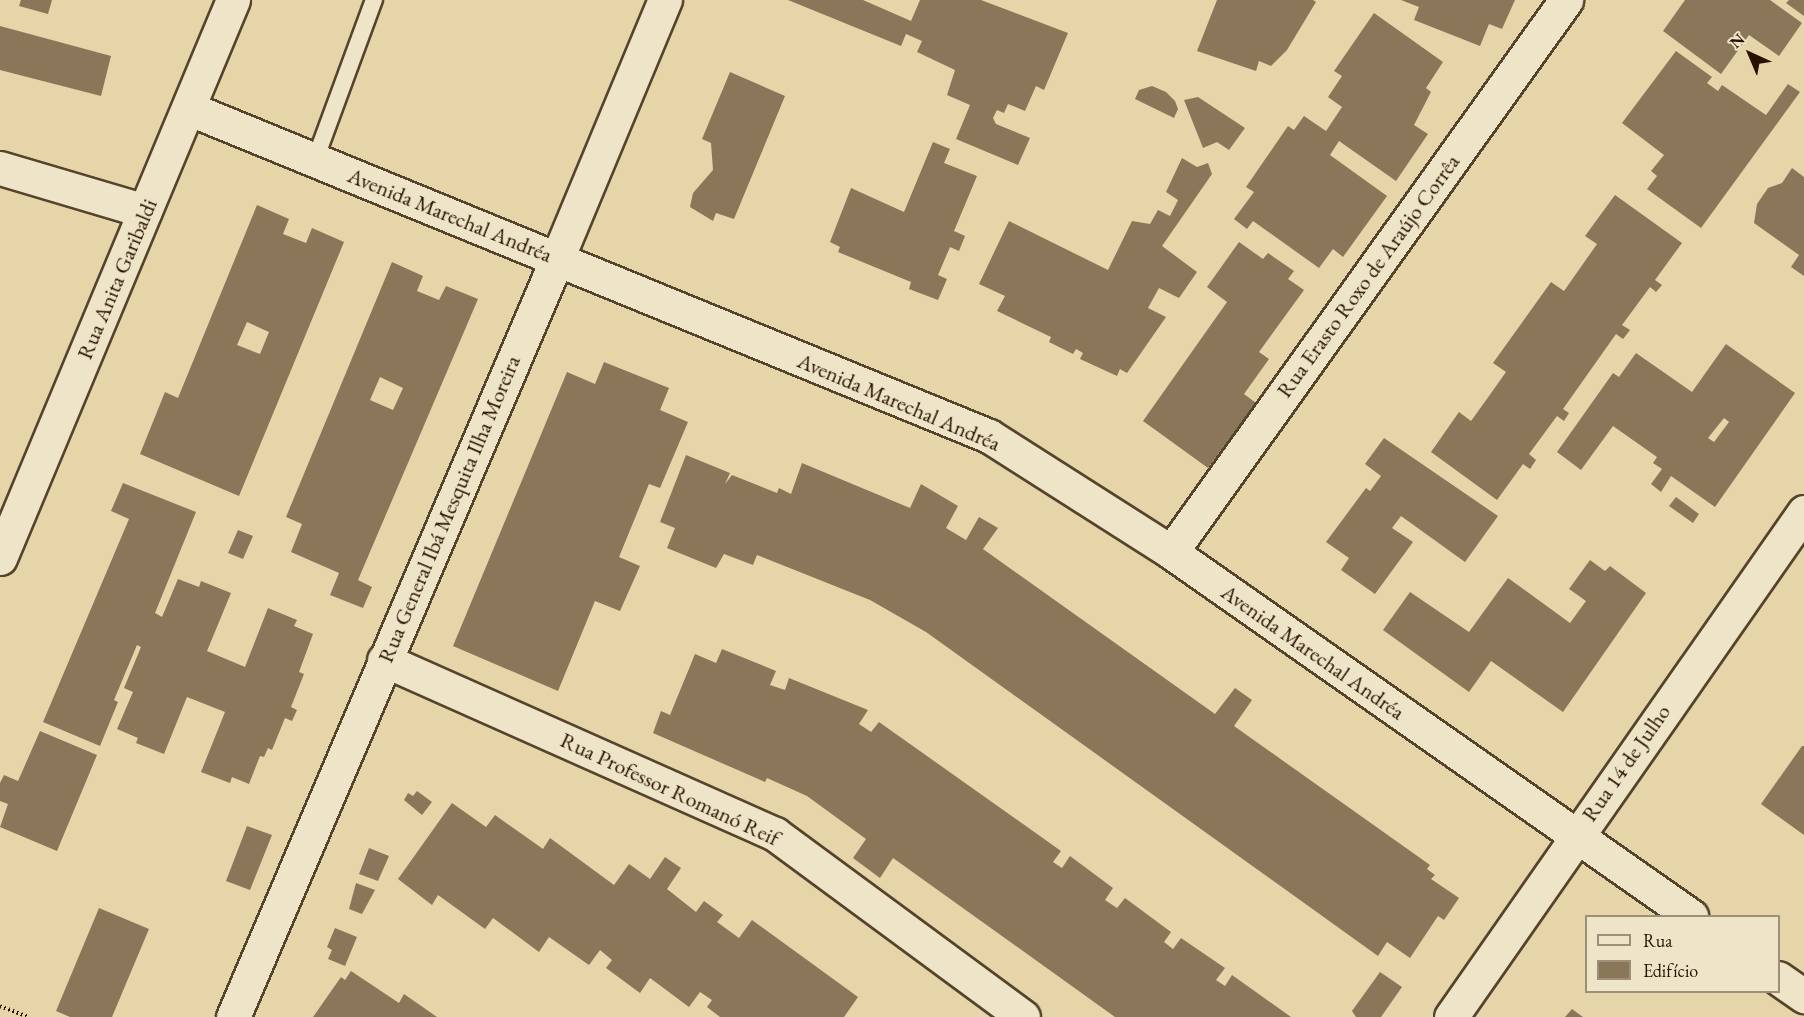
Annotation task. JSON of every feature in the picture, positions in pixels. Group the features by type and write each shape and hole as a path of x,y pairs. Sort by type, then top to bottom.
{"street":[{"name":"Rua Anita Garibaldi","path":"0,558 6,525 190,109 233,0"},
{"name":"Rua General Ibá Mesquita Ilha Moreira","path":"233,1017 557,259 665,0"},
{"name":"Rua Erasto Roxo de Araújo Corrêa","path":"1171,552 1566,0"},
{"name":"Avenida Marechal Andréa","path":"190,109 989,436 1171,552 1690,915"},
{"path":"0,168 145,211"},
{"name":"Rua 14 de Julho","path":"1451,1017 1575,835 1804,512"},
{"name":"Rua Professor Romanó Reif","path":"384,660 775,834 1023,1017"},
{"path":"1780,979 1804,996"}],"lane":[{"path":"315,159 375,0"}],"path":[{"path":"0,1006 28,1017"}],"building":[{"path":"21,0 52,0 48,14 19,6"},
{"path":"788,0 863,0 911,21 920,0 981,0 1068,33 1044,90 1036,86 1025,111 1008,104 1004,113 997,110 993,118 996,124 1030,138 1018,165 956,139 970,105 947,95 955,70 917,52 922,41 906,34 901,46"},
{"path":"1217,0 1313,0 1316,2 1287,50 1271,66 1259,61 1256,71 1197,51"},
{"path":"1401,0 1515,0 1502,29 1489,24 1480,46 1414,20 1419,7"},
{"path":"1685,0 1770,0 1802,23 1779,56 1749,35 1721,74 1663,31"},
{"path":"1789,0 1804,0 1804,16 1786,3"},
{"path":"1374,13 1443,62 1426,88 1431,92 1414,125 1428,134 1396,181 1339,141 1330,155 1387,196 1343,257 1333,249 1319,268 1253,221 1247,229 1234,219 1254,192 1246,187 1288,126 1294,130 1304,116 1326,131 1342,107 1328,97 1342,76 1334,71"},
{"path":"0,26 111,56 101,96 0,70"},
{"path":"1676,51 1712,77 1707,83 1718,91 1722,85 1766,115 1788,84 1800,92 1701,228 1647,189 1657,176 1651,171 1664,155 1622,123"},
{"path":"730,72 785,96 734,219 716,213 713,221 690,207 693,193 713,170 711,143 702,139"},
{"path":"1152,86 1166,92 1175,101 1178,109 1174,118 1135,99 1139,90"},
{"path":"1198,97 1245,128 1229,150 1217,142 1203,148 1184,100"},
{"path":"933,142 950,149 944,163 977,176 954,231 965,236 959,251 950,247 938,275 947,279 938,300 909,289 911,282 838,252 840,247 830,242 851,188 904,212"},
{"path":"1182,158 1197,167 1208,163 1212,174 1162,246 1197,272 1179,298 1159,288 1148,308 1166,317 1127,373 1120,369 1117,376 1080,359 1083,353 1076,349 1073,354 1049,342 1051,337 997,311 1005,296 979,284 1009,221 1108,270 1132,221 1150,224 1158,210 1170,216 1178,200 1166,192"},
{"path":"1792,168 1804,177 1804,276 1791,267 1799,255 1754,223 1757,204 1768,188 1782,183"},
{"path":"1615,195 1682,243 1655,280 1662,285 1656,292 1650,287 1622,325 1630,330 1623,339 1616,334 1563,409 1569,413 1564,421 1557,416 1529,454 1536,460 1530,469 1523,464 1497,500 1431,452 1459,412 1471,421 1489,396 1506,372 1493,363 1551,282 1564,291 1597,244 1585,236"},
{"path":"257,205 289,219 283,234 306,243 312,228 344,242 239,496 140,454 165,392 178,398","holes":["247,322 269,332 260,354 237,345"]},
{"path":"1239,242 1263,259 1268,253 1294,271 1288,279 1304,290 1259,352 1269,359 1244,394 1256,403 1208,468 1143,421 1227,302 1207,287"},
{"path":"392,262 423,276 417,291 439,300 446,286 478,299 358,580 372,587 363,608 330,595 339,573 291,552 302,524 286,517","holes":["380,377 403,388 393,410 370,400"]},
{"path":"1726,344 1795,393 1715,507 1671,476 1661,492 1651,484 1662,469 1653,463 1657,457 1613,426 1581,470 1557,452 1613,373 1619,377 1636,353 1692,392","holes":["1724,418 1729,422 1714,442 1708,438"]},
{"path":"604,362 669,388 660,410 688,422 660,488 649,484 619,557 640,566 620,611 595,601 558,691 453,646 567,372 595,384"},
{"path":"1384,438 1498,516 1465,562 1401,516 1392,528 1413,542 1375,594 1341,570 1349,558 1326,542 1366,488 1370,491 1381,476 1365,464"},
{"path":"686,455 730,473 725,484 732,475 777,493 779,488 791,494 802,463 910,508 921,484 958,506 946,528 966,540 979,517 998,528 983,549 1215,714 1235,688 1252,700 1234,726 1430,865 1427,869 1435,875 1431,879 1459,898 1444,920 1438,916 1410,958 1387,942 1378,956 926,632 870,600 757,555 753,565 724,554 716,568 667,548 675,528 660,522"},
{"path":"123,483 196,512 155,613 162,617 178,579 199,587 201,581 231,593 207,651 245,667 268,608 297,620 294,626 313,634 299,672 304,674 291,707 297,710 292,721 285,718 272,750 268,748 264,757 260,756 249,784 232,777 230,783 201,772 225,712 187,697 164,754 136,743 138,738 117,729 133,692 124,688 141,647 137,645 114,700 118,702 100,746 43,722 129,519 111,511"},
{"path":"1676,497 1699,514 1693,523 1669,506"},
{"path":"238,530 253,536 243,559 228,553"},
{"path":"1590,560 1605,571 1610,566 1646,593 1563,712 1491,661 1469,692 1383,630 1410,592 1469,632 1508,578 1570,623 1586,601 1569,589"},
{"path":"722,649 776,671 770,685 785,690 789,678 868,710 859,724 871,732 879,722 1061,851 1053,862 1062,868 1070,856 1113,888 1105,900 1117,908 1125,898 1171,932 1164,942 1173,949 1181,938 1225,968 1216,980 1225,986 1232,975 1291,1017 1115,1017 893,858 880,878 853,858 866,839 807,796 767,778 765,782 653,733 661,711 670,715 695,654 716,663"},
{"path":"40,731 97,755 57,851 0,827 8,804 0,801 0,783 4,775 18,781"},
{"path":"1804,746 1804,835 1761,804"},
{"path":"417,791 432,802 422,815 404,800 408,793 413,796"},
{"path":"452,803 486,827 495,815 543,849 550,838 614,885 629,864 650,879 665,857 681,868 667,889 696,912 704,901 723,915 717,922 739,938 752,920 858,997 844,1017 720,1017 707,1007 712,1000 700,992 689,1007 650,978 640,993 606,968 612,960 600,950 589,965 549,937 539,952 493,918 485,929 438,895 432,905 398,879"},
{"path":"247,826 272,835 250,890 226,881"},
{"path":"369,848 389,856 378,881 359,874"},
{"path":"356,883 375,890 362,914 349,909"},
{"path":"99,908 149,929 112,1017 70,1017 56,1011"},
{"path":"335,928 357,937 345,966 328,959 332,950 327,947"},
{"path":"351,971 399,1003 404,994 437,1017 313,1017 341,977 345,980"},
{"path":"1380,972 1402,987 1381,1017 1356,1017 1352,1011"},
{"path":"1572,1009 1583,1017 1565,1017"}]}
